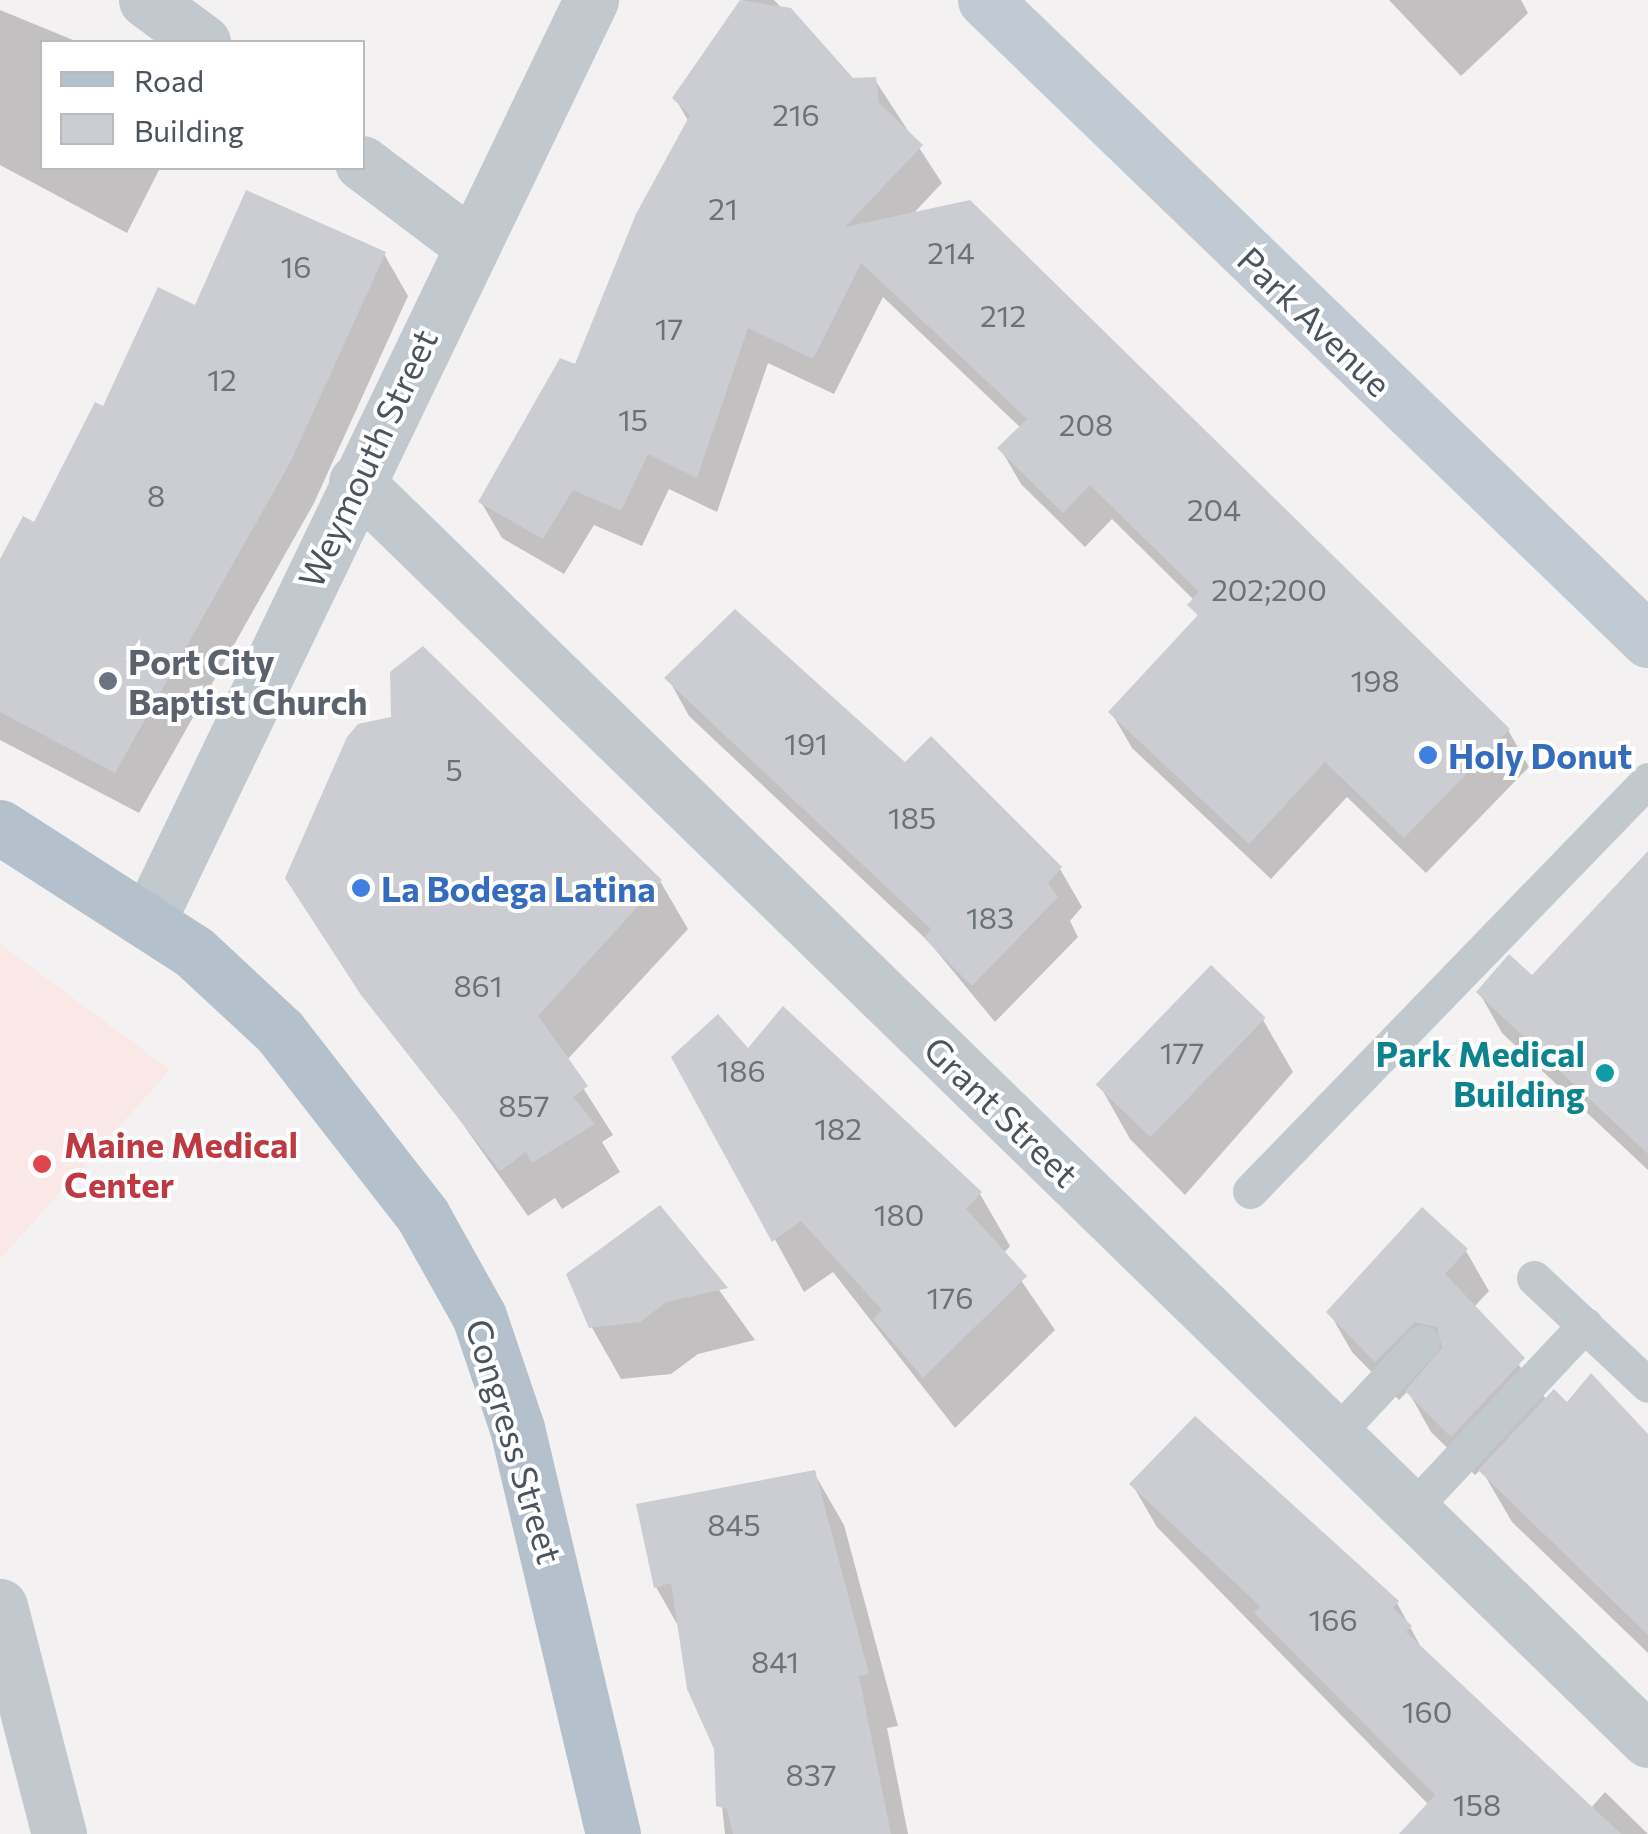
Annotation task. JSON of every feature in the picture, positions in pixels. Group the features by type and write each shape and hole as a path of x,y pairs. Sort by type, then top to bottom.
{"main road":[{"name":"Park Avenue","path":"985,0 1648,640"},
{"name":"Congress Street","path":"0,827 149,920 280,1032 356,1120 480,1316 549,1542 614,1834"}],"street":[{"path":"146,0 200,40"},
{"name":"Weymouth Street","path":"149,920 468,243 592,0"},
{"path":"365,165 468,243"},
{"name":"Grant Street","path":"356,482 1648,1740"},
{"path":"0,1606 58,1834"}],"lane":[{"path":"1250,1191 1648,780"},
{"path":"1534,1278 1648,1384"},
{"path":"1412,1509 1585,1325"},
{"path":"1335,1435 1422,1342"}],"shaded area":[{"name":"Maine Medical Center","path":"0,944 170,1070 0,1259"}],"building":[{"path":"740,0 791,8 853,78 876,77 879,103 923,145 845,227 970,200 1510,729 1404,838 1325,762 1249,844 1108,712 1198,615 1187,605 1199,592 1090,485 1063,513 997,448 1027,419 861,263 813,359 748,328 697,478 648,454 621,511 573,490 543,539 478,502 560,358 575,364 636,214 690,115 672,98"},
{"path":"246,190 386,252 291,461 115,773 0,712 0,559 23,516 34,522 95,402 103,406 158,287 195,305"},
{"path":"735,609 905,762 931,736 1062,867 1048,883 1058,897 972,986 924,938 931,929 664,678"},
{"path":"423,646 662,880 538,1016 588,1086 573,1097 595,1124 532,1163 526,1152 500,1171 361,995 285,878 347,737 358,724 391,717 390,672"},
{"name":"Park Medical Building","path":"1648,851 1648,1154 1476,992 1509,954 1532,975"},
{"path":"1211,965 1266,1018 1150,1137 1096,1084"},
{"path":"783,1006 982,1192 966,1209 1027,1276 923,1378 873,1319 882,1310 801,1221 772,1242 671,1057 718,1014 748,1048"},
{"path":"660,1205 728,1288 667,1302 640,1322 589,1328 566,1274"},
{"path":"1422,1207 1468,1249 1445,1274 1525,1358 1451,1437 1405,1391 1442,1348 1437,1327 1415,1322 1375,1362 1326,1312"},
{"path":"1591,1373 1648,1434 1648,1635 1478,1470 1554,1389 1567,1402"},
{"path":"1195,1416 1399,1601 1393,1608 1412,1626 1406,1632 1621,1834 1399,1834 1435,1795 1254,1613 1260,1606 1129,1484"},
{"path":"815,1470 869,1674 859,1676 891,1834 733,1834 727,1809 716,1806 714,1749 687,1689 671,1583 654,1588 636,1504"}],"place":[{"name":"Port City Baptist Church","path":"108,681"},
{"name":"Holy Donut","path":"1428,755"},
{"name":"La Bodega Latina","path":"361,888"},
{"name":"Park Medical Building","path":"1605,1073"},
{"name":"Maine Medical Center","path":"42,1164"}]}
